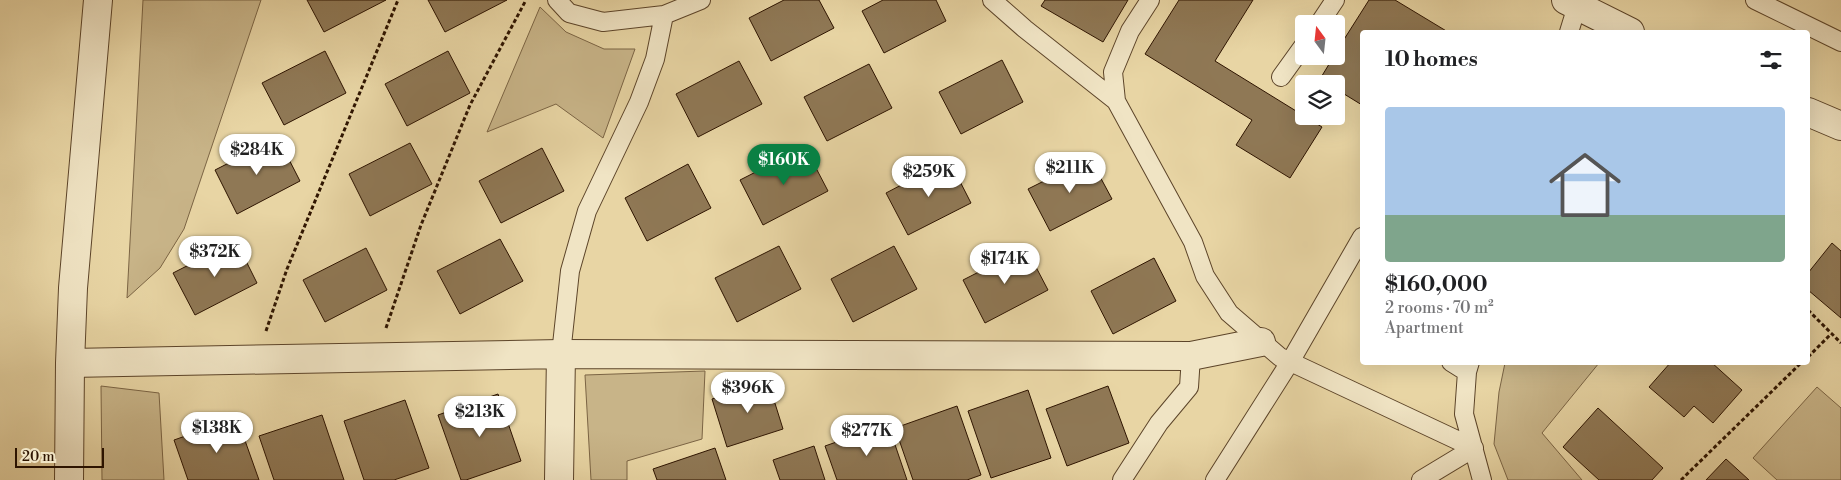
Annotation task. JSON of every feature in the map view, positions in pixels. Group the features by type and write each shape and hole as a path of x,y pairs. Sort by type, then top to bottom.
{"street":[{"path":"69,480 73,288 98,0"},
{"path":"1571,3 1626,30"},
{"path":"1810,113 1841,126"},
{"path":"70,363 561,354 1191,356 1261,342"},
{"path":"559,480 561,354"}],"lane":[{"path":"557,0 569,13 603,22 664,15 701,0"},
{"path":"992,0 1116,102 1193,242 1205,276 1229,313 1280,357 1474,448"},
{"path":"1116,102 1113,72 1130,30 1150,0"},
{"path":"1325,15 1335,0"},
{"path":"1755,0 1841,42"},
{"path":"1569,30 1571,3"},
{"path":"561,354 570,270 587,211 639,102 655,59 664,15"},
{"path":"1281,78 1295,58"},
{"path":"1215,480 1290,362 1360,240"},
{"path":"1122,480 1160,423 1189,387 1191,356"},
{"path":"1468,367 1464,414 1482,480"},
{"path":"1421,480 1474,448"}],"path":[{"path":"257,359 287,268 398,0"},
{"path":"376,357 421,225 470,105 526,0"},
{"path":"1810,312 1841,343"},
{"path":"1810,355 1832,334"},
{"path":"1681,480 1799,365"}],"shaded area":[{"path":"143,0 261,0 184,229 160,268 127,298"},
{"path":"540,7 566,32 604,49 635,49 603,138 556,104 487,132"},
{"path":"1505,365 1597,365 1542,433 1582,480 1508,480 1494,444 1499,392"},
{"path":"705,371 702,439 627,461 627,480 591,480 585,375"},
{"path":"101,386 159,393 164,480 102,480"},
{"path":"1817,387 1841,408 1841,480 1777,480 1753,458"}],"building":[{"path":"307,0 386,0 324,32"},
{"path":"428,0 507,0 445,32"},
{"path":"784,0 819,0 834,28 771,61 749,18"},
{"path":"883,0 936,0 946,21 884,53 862,11"},
{"path":"1045,0 1128,0 1103,42 1041,6"},
{"path":"1179,0 1253,0 1215,61 1295,110 1295,125 1319,125 1322,127 1290,178 1236,145 1252,120 1145,54"},
{"path":"1369,0 1395,0 1445,30 1360,30 1360,104 1345,95 1345,75 1322,75 1329,65 1345,65 1345,38"},
{"path":"325,51 346,93 284,125 262,83"},
{"path":"448,51 470,93 407,126 385,84"},
{"path":"1002,60 1023,102 961,134 939,92"},
{"path":"739,61 762,104 698,137 676,94"},
{"path":"869,64 892,108 827,141 804,97"},
{"path":"278,138 300,181 237,214 215,170"},
{"path":"410,143 432,184 370,216 349,174"},
{"path":"805,147 828,191 763,225 740,180"},
{"path":"542,148 564,191 501,223 479,181"},
{"path":"1090,158 1112,199 1050,231 1028,189"},
{"path":"949,160 971,203 908,235 886,193"},
{"path":"688,164 711,208 647,241 625,198"},
{"path":"500,239 523,281 460,314 437,271"},
{"path":"236,241 257,283 195,315 173,273"},
{"path":"1832,243 1841,251 1841,318 1810,292 1810,270"},
{"path":"779,246 801,289 737,322 715,278"},
{"path":"894,246 917,289 853,322 831,279"},
{"path":"366,248 387,290 325,322 303,280"},
{"path":"1026,248 1048,290 985,323 963,280"},
{"path":"1154,258 1176,301 1113,334 1091,291"},
{"path":"1668,365 1714,365 1742,390 1713,423 1694,406 1684,417 1649,387"},
{"path":"768,381 783,429 727,447 712,399"},
{"path":"1108,386 1129,443 1067,466 1046,409"},
{"path":"1028,390 1051,458 991,478 968,411"},
{"path":"498,394 521,461 466,480 461,480 438,415"},
{"path":"405,400 429,468 394,480 364,480 344,421"},
{"path":"957,406 981,475 967,480 913,480 895,428"},
{"path":"1598,408 1663,468 1652,480 1599,480 1563,447"},
{"path":"322,415 344,480 274,480 259,436"},
{"path":"237,418 259,480 188,480 174,440"},
{"path":"888,424 907,480 837,480 825,446"},
{"path":"814,446 825,480 780,480 773,460"},
{"path":"715,448 726,480 657,480 653,469"},
{"path":"1726,459 1749,480 1706,480"}]}
